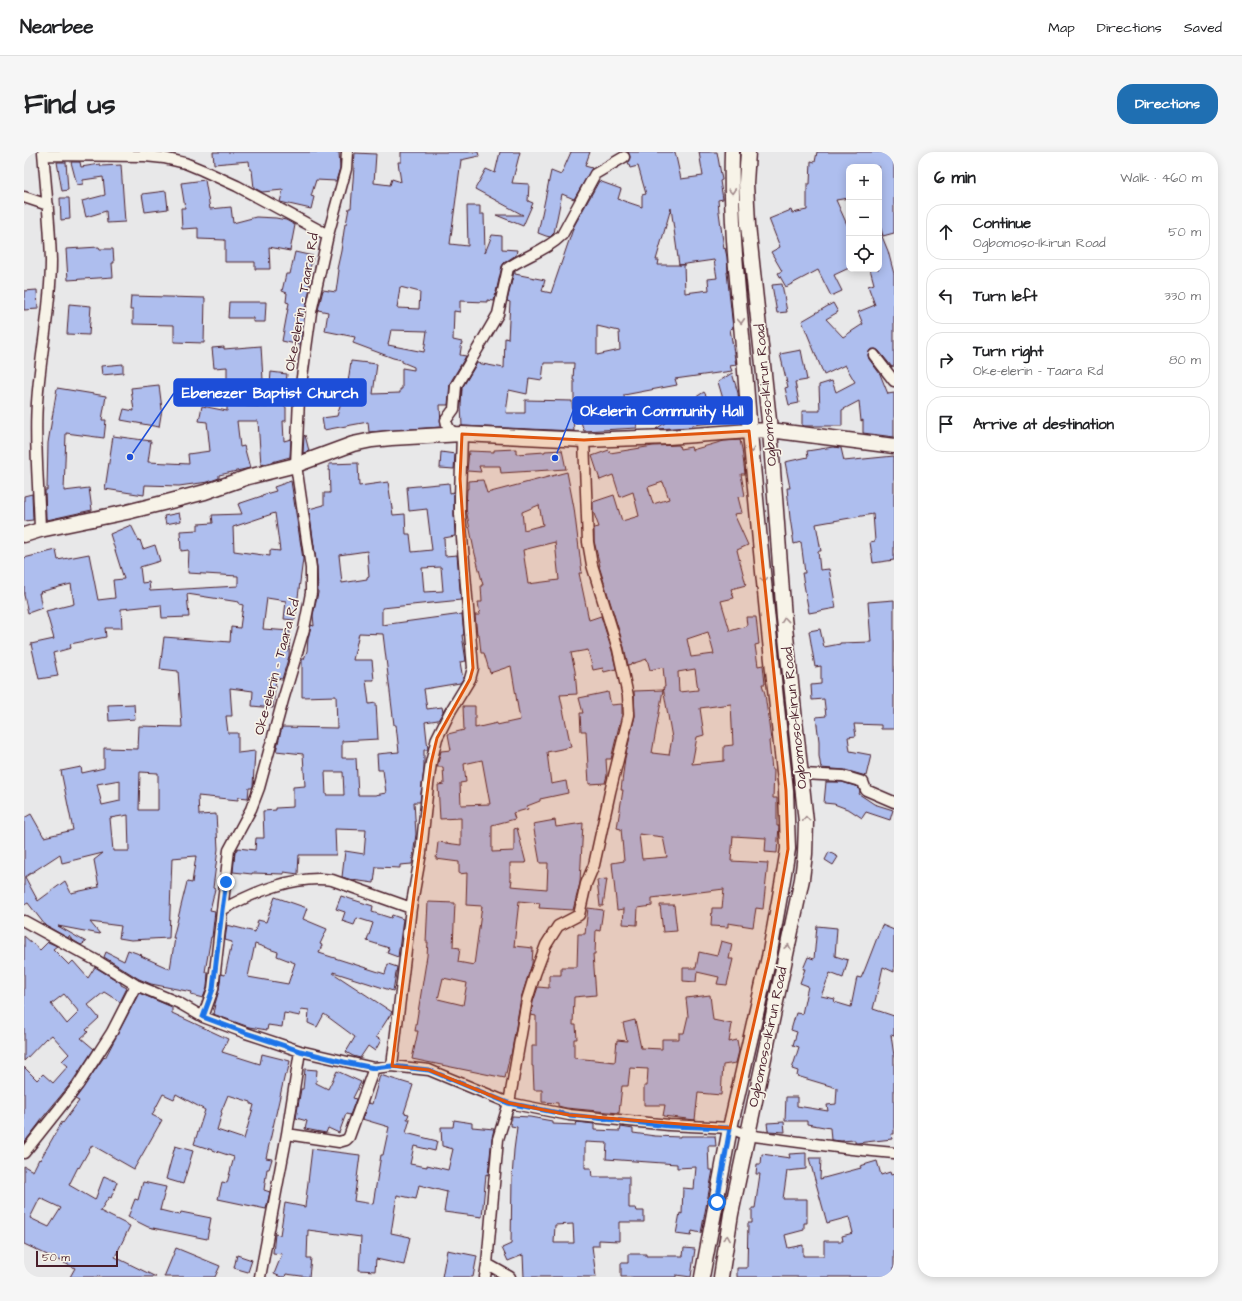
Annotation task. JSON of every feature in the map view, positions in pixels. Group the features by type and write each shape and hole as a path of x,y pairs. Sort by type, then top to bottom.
{"main road":[{"name":"Ogbomoso-Ikirun Road","path":"702,1277 730,1128 769,957 788,849 786,790 749,431 735,242 731,176 732,152"},
{"name":"Ogbomoso-Ikirun Road","path":"721,1277 731,1214 747,1135 802,879 805,854 806,822 784,618 770,430 748,225 746,183 748,152"},
{"path":"24,536 40,530 127,512 205,492 296,465 353,444 391,438 462,434 584,440 668,437 770,430 894,446"}],"street":[{"name":"Oke-elerin - Taara Rd","path":"203,1017 213,989 229,850 251,809 260,788 304,629 310,600 312,568 296,465 299,399 311,312 328,235 346,169 347,152"},
{"path":"40,530 36,425 37,401 49,296 50,261 44,153 145,156 164,158 185,163 237,186 328,235"},
{"path":"392,1066 411,908 421,853 428,785 437,738 450,712 470,679 473,668 460,514 462,434 452,431 447,427 446,420 454,408 456,386 498,314 508,268 554,243 562,235 595,174 624,157"},
{"path":"24,197 48,205"},
{"path":"874,355 894,381"},
{"path":"485,1277 498,1139 508,1103 527,1000 546,945 558,926 579,916 586,884 594,865 629,715 628,696 618,649 592,565 588,542 584,440"},
{"path":"802,774 843,776 864,782 866,790 894,802"},
{"path":"222,910 237,901 257,893 298,880 320,878 332,880 411,908"},
{"path":"24,921 99,962 136,985 179,1003 203,1017 300,1051 374,1068 392,1066 429,1070 508,1103 569,1115 669,1126 730,1128 747,1135 852,1149 894,1152"},
{"path":"24,1152 78,1085 112,1032 136,985"},
{"path":"263,1276 300,1051"},
{"path":"287,1134 339,1142 349,1138 374,1068"},
{"path":"487,1264 510,1277"}],"highlighted area":[{"path":"749,431 786,790 788,849 769,957 730,1128 569,1115 509,1103 429,1070 392,1066 431,763 437,738 470,679 473,668 460,479 462,434 584,440"}],"building":[{"path":"213,152 339,152 340,168 336,181 316,180 311,196 314,197 311,209 280,202 283,190 262,192 254,188 252,170 250,170 249,161 214,164"},
{"path":"401,152 478,152 479,156 461,160 450,244 468,246 467,206 480,206 480,214 484,214 485,253 492,235 502,236 502,249 517,250 516,255 502,266 494,301 460,301 460,312 454,311 453,340 462,342 460,355 466,356 450,383 448,405 440,405 441,427 369,432 368,422 324,430 322,418 337,416 343,395 346,396 351,361 377,364 373,394 400,393 400,389 402,389 402,368 414,370 414,367 402,362 402,360 353,343 355,337 325,331 328,312 318,310 323,290 336,292 339,270 337,269 345,224 349,208 351,208 355,153 376,154 374,183 390,185 392,179 401,182 398,162 401,162","holes":["400,287 420,292 419,309 397,308","391,330 427,331 424,352 388,345"]},
{"path":"500,152 520,152 512,183 529,184 528,201 533,203 523,226 496,215 523,215 475,189 486,169 495,173"},
{"path":"571,152 590,152 585,166 592,168 574,199 562,194 554,233 550,237 546,236 538,233 551,171 561,175"},
{"path":"628,152 675,152 681,179 703,176 699,152 717,152 722,180 720,181 723,199 718,200 719,212 724,249 725,248 727,257 727,272 733,328 730,329 736,365 730,366 732,371 675,379 677,385 624,395 626,421 636,420 637,428 584,431 574,401 574,363 544,363 542,380 529,378 527,394 509,390 506,413 525,413 525,400 572,401 574,431 462,426 462,388 477,363 504,368 505,338 508,339 510,302 507,301 514,272 515,271 515,274 545,280 542,291 551,293 574,226 599,181 621,189 618,199 642,207 642,195 646,194 638,166 630,168 628,162 630,157","holes":["671,208 679,265 658,265 659,260 656,260","714,260 717,278 708,279 709,290 685,293 684,265 679,265","597,326 619,331 620,350 597,355"]},
{"path":"817,152 894,152 894,233 883,236 882,164 846,164 846,198 836,200 846,222 846,269 834,275 842,291 831,296 818,270 786,287 778,273 782,271 771,252 780,247 769,219 791,210 792,213 807,210 807,184 810,184 811,161 815,162"},
{"path":"57,162 66,162 68,190 62,191"},
{"path":"71,162 80,162 81,167 100,164 101,166 121,165 125,222 107,223 106,211 86,217 82,201 105,195 103,177 83,180 83,184 77,185"},
{"path":"205,180 210,209 231,207 233,223 256,217 286,220 295,225 290,251 269,247 270,269 255,269 255,262 225,262 225,240 198,239 198,228 182,229 181,208 185,208 181,183"},
{"path":"166,191 168,209 145,212 142,194"},
{"path":"60,198 69,198 70,219 61,220"},
{"path":"882,236 888,251 894,274 894,366 892,367 876,349 870,350 868,355 869,359 880,374 888,394 894,393 894,437 863,433 863,420 861,421 859,401 842,410 842,426 802,426 802,411 820,411 819,385 832,381 836,392 855,382 845,365 824,375 802,321 833,303 838,312 826,319 843,337 863,324 858,312 875,305 868,286 874,284 871,272 882,272"},
{"path":"99,247 100,249 113,249 113,277 68,280 66,249"},
{"path":"295,252 313,256 308,277 310,278 310,288 300,345 282,341 289,303 286,302 287,293 282,291 286,274 290,274"},
{"path":"782,284 787,312 777,313 772,285"},
{"path":"37,290 38,309 24,310 24,291"},
{"path":"131,296 205,298 204,343 174,342 174,325 133,324 133,310 130,310"},
{"path":"229,302 266,302 265,322 253,322 253,318 228,318"},
{"path":"69,304 91,306 89,335 67,334"},
{"path":"261,346 263,380 246,382 246,406 268,407 271,372 287,374 284,407 286,407 286,421 283,421 284,441 291,439 290,457 261,465 258,421 237,421 240,447 244,446 250,468 219,475 219,478 208,482 179,486 145,485 144,495 105,489 113,436 151,441 148,462 189,464 188,454 210,451 207,422 199,421 202,406 227,411 227,367 214,368 212,348 224,347 224,349"},
{"path":"801,350 807,380 795,382 799,403 789,405 785,388 788,387 780,354"},
{"path":"123,364 123,373 102,375 101,366"},
{"path":"732,373 738,393 740,417 729,419 718,382"},
{"path":"159,385 162,409 159,427 121,420 124,409 134,411 131,388"},
{"path":"57,388 106,396 102,420 106,420 104,438 66,433 64,491 89,488 92,510 47,520 45,490 47,490 48,443"},
{"path":"704,392 722,422 693,425 690,427 656,429 687,408 685,404"},
{"path":"305,435 309,451 303,453 304,436"},
{"path":"740,440 745,474 741,474 745,496 738,497 742,513 734,514 748,545 737,550 746,585 731,589 734,598 721,601 730,631 747,626 746,617 756,617 759,644 755,645 758,666 763,665 765,684 762,684 765,694 771,740 769,741 772,770 774,770 773,798 777,798 777,826 779,826 777,853 765,852 766,838 733,836 731,861 768,863 763,909 756,908 753,927 728,923 728,927 711,926 712,908 722,908 724,889 652,898 652,906 638,908 637,925 623,924 624,909 617,910 612,863 624,861 621,829 617,828 623,790 621,790 625,758 635,716 634,691 663,690 652,753 669,755 672,738 663,687 665,687 663,667 650,670 647,659 628,665 624,647 599,566 594,541 594,528 599,527 593,511 593,502 614,495 622,521 639,516 633,492 620,497 613,475 600,480 592,456 609,450 610,453 653,446 679,445 680,449 691,447 692,450 724,441","holes":["663,482 669,499 653,504 648,487","708,632 714,654 691,657 687,639","695,669 698,690 679,692 678,672","731,704 733,745 724,746 724,761 692,764 697,737 704,735 700,708","639,834 663,837 667,857 642,859"]},
{"path":"833,447 841,448 844,461 894,456 894,560 873,563 870,542 875,541 873,514 816,524 821,551 818,551 820,570 829,569 836,608 809,613 802,573 805,573 801,542 794,544 787,488 790,488 785,462 808,457 807,451"},
{"path":"516,449 516,454 562,450 566,469 501,473 500,466 479,466 481,472 467,471 469,451 494,452 494,450"},
{"path":"441,452 455,454 454,469 440,468"},
{"path":"358,463 359,486 388,482 393,515 405,514 406,534 410,534 412,552 432,550 427,509 409,511 407,487 449,483 450,493 454,492 455,536 444,538 445,556 457,555 461,600 382,608 382,625 462,614 464,635 462,635 466,661 460,662 463,679 460,683 424,689 427,709 442,707 443,712 438,720 425,722 428,750 424,750 424,769 420,802 414,802 416,834 412,864 400,865 400,868 376,867 374,883 342,877 345,851 364,854 366,830 335,829 336,855 299,855 298,874 284,872 284,874 252,874 233,872 235,852 238,848 255,850 256,838 264,838 263,811 276,810 276,808 293,807 293,787 305,786 303,754 276,751 282,727 337,728 336,696 302,697 302,659 304,659 307,651 311,625 314,626 313,615 318,593 317,567 309,509 324,505 324,493 330,493 329,464","holes":["367,551 369,576 367,579 342,583 339,555","441,567 443,591 424,592 422,568","359,633 383,634 394,725 396,725 399,752 377,754 378,770 383,770 386,793 375,795 358,795 356,758 342,758 342,741 378,739 376,703 369,704 366,680 374,680 372,660 353,660","325,772 343,772 344,795 326,795"]},
{"path":"567,472 574,508 582,573 579,573 589,620 601,616 616,669 604,672 603,668 593,670 588,650 571,653 575,671 577,694 560,695 571,747 547,752 551,784 566,781 568,793 540,799 540,801 527,806 528,809 513,813 515,819 492,825 492,852 514,851 514,829 517,828 526,863 510,863 510,880 512,880 511,886 547,889 548,863 540,863 533,824 555,820 556,827 583,823 580,883 573,910 539,908 540,903 519,901 514,946 533,948 532,964 521,998 511,1055 505,1078 412,1059 418,1031 415,1031 427,956 428,942 426,942 428,902 455,903 453,947 460,948 458,962 474,965 482,906 466,905 467,873 459,874 459,862 436,859 438,842 461,845 461,818 440,819 438,785 444,784 443,767 437,767 441,751 451,750 448,734 464,730 463,706 475,706 475,728 520,720 511,666 490,673 484,653 481,653 479,634 477,634 475,615 480,615 478,602 482,602 481,585 483,585 466,509 468,481 483,480 487,493","holes":["539,505 543,525 524,530 522,512","555,542 559,580 528,584 523,550","482,760 490,804 461,805 460,783 466,782 464,764","443,978 467,983 463,1005 438,999"]},
{"path":"291,481 303,559 295,620 284,619 286,601 267,598 263,629 290,631 289,656 282,679 276,678 273,708 252,706 253,691 230,688 232,716 226,716 228,733 238,733 238,753 255,751 253,786 252,788 249,788 248,798 238,797 238,800 198,796 199,815 216,814 218,849 213,888 215,889 210,910 215,911 212,937 205,972 208,972 207,988 203,998 191,995 192,992 151,984 139,979 104,957 106,952 124,961 128,950 142,955 141,956 170,969 175,938 173,938 187,882 192,883 196,856 172,858 169,938 131,940 119,938 121,926 90,922 100,934 58,926 86,942 81,945 69,936 68,938 45,925 28,903 24,905 24,818 31,814 44,837 73,830 61,771 81,767 82,773 104,768 104,748 138,749 139,726 182,727 178,671 160,669 164,637 230,642 231,627 240,628 243,605 239,604 239,602 187,594 189,617 162,618 161,605 121,609 122,628 105,628 106,637 70,644 71,648 53,653 58,676 39,679 31,644 54,639 46,611 74,604 71,584 40,592 42,608 28,613 24,595 24,558 56,550 58,560 89,554 98,600 115,598 113,580 124,579 110,534 131,525 139,541 140,540 143,549 155,545 160,561 140,567 142,583 149,582 150,591 238,586 238,576 188,573 189,550 181,551 180,531 198,530 198,524 213,523 212,515 242,514 238,504 276,491 274,487","holes":["275,513 280,551 270,550 270,556 234,551 233,527","140,772 158,773 158,810 139,810","120,780 120,801 102,805 97,784","128,815 129,851 113,851 110,818","103,853 94,860 99,887 71,893 65,881 38,901 25,877 60,854 62,863"]},
{"path":"32,494 33,520 24,521 24,496"},
{"path":"179,513 181,521 166,524 164,516"},
{"path":"894,600 894,729 881,729 881,725 854,724 856,736 848,737 850,751 871,755 866,776 845,770 821,768 816,717 826,716 824,699 812,700 811,685 821,684 821,666 815,667 809,631 820,629 824,647 840,643 871,642 868,602"},
{"path":"608,692 611,705 622,704 622,714 611,759 606,759 607,775 605,783 589,784 586,731 581,731 580,713 583,713 579,698"},
{"path":"134,704 135,719 109,721 108,705"},
{"path":"826,782 842,782 858,787 860,792 859,794 874,804 893,810 890,820 866,812 862,818 850,810 834,804 824,803"},
{"path":"829,852 838,857 833,865 825,860"},
{"path":"607,879 603,906 600,906 597,880"},
{"path":"341,896 373,906 372,912 391,918 392,915 403,919 398,957 387,953 389,948 367,941 373,923 357,918 354,925 342,921 345,912 336,909"},
{"path":"275,897 307,908 303,919 327,929 320,944 322,945 319,953 385,974 388,964 397,967 393,991 333,972 392,1012 376,1037 381,1040 375,1051 368,1046 360,1058 346,1052 355,1037 324,1014 317,1027 308,1023 309,1010 301,1009 300,1016 284,1013 282,1027 268,1025 267,1030 249,1027 213,1014 221,974 225,975 232,942 225,940 227,925 255,932 258,920 266,922","holes":["255,944 278,952 277,956 295,963 288,984 248,977"]},
{"path":"660,905 674,905 677,931 663,932"},
{"path":"588,908 603,910 600,931 596,930 595,954 593,954 596,995 574,997 573,1025 576,1025 577,1039 574,1039 574,1058 615,1062 617,1040 627,1041 623,1023 635,1020 641,1048 662,1049 662,1039 679,1039 679,1033 684,1033 688,1016 686,998 710,995 713,1020 732,1024 729,1042 737,1040 739,1051 736,1063 723,1065 721,1095 698,1093 695,1120 663,1116 665,1105 644,1105 644,1086 647,1086 648,1069 630,1068 628,1086 622,1086 619,1113 566,1108 558,1106 558,1103 542,1102 542,1090 534,1090 532,1046 536,1046 536,1016 531,1015 533,1002 538,987 549,988 549,975 561,975 561,967 577,967 578,934 585,934"},
{"path":"882,925 894,930 894,972 883,967 873,1009 894,1016 894,1036 891,1035 894,1056 894,1134 891,1134 892,1139 857,1143 855,1143 855,1140 831,1140 830,1128 807,1124 807,1121 785,1121 786,1097 797,1097 797,1106 828,1111 827,1105 836,1104 837,1088 797,1076 798,1071 792,1069 799,1047 793,1045 797,1032 791,1030 796,1013 802,1014 808,986 800,983 805,969 803,969 808,957 814,959 817,926 837,928 835,956 848,960 843,978 830,973 821,996 835,999 834,1002 851,1007 857,977 861,978"},
{"path":"24,936 40,950 48,942 57,946 53,949 69,965 73,961 88,978 95,967 127,988 120,1002 104,992 88,1005 99,1018 86,1030 88,1032 81,1038 94,1049 72,1082 24,1143 24,1067 37,1080 43,1074 53,1083 68,1066 62,1061 69,1054 52,1035 47,1039 46,1038 24,1061","holes":["64,994 79,1012 67,1024 51,1004"]},
{"path":"721,941 732,944 729,959 733,959 727,985 717,984 719,977 697,972 696,982 683,981 683,968 696,968 699,952 717,956"},
{"path":"139,993 172,1007 172,1013 228,1039 222,1052 260,1064 262,1054 290,1061 287,1074 285,1074 266,1158 272,1159 269,1169 267,1169 264,1190 270,1192 266,1209 218,1199 222,1182 227,1183 234,1157 194,1144 205,1110 176,1094 174,1099 163,1094 152,1115 162,1120 134,1169 92,1145 79,1168 78,1167 69,1185 95,1200 104,1176 117,1182 111,1198 109,1197 100,1211 130,1226 115,1257 156,1277 70,1277 75,1268 24,1244 24,1166 33,1171 62,1122 63,1123 79,1101 75,1099 104,1057 105,1058","holes":["228,1095 251,1102 251,1104 254,1105 244,1139 217,1130 221,1112","40,1198 61,1208 49,1227 30,1218"]},
{"path":"305,1069 317,1070 316,1083 328,1089 337,1071 361,1082 353,1098 356,1099 350,1115 346,1114 339,1133 328,1128 326,1133 305,1129 307,1121 296,1118 301,1089 303,1089"},
{"path":"380,1075 413,1085 404,1113 409,1114 407,1119 410,1119 406,1133 437,1141 435,1151 414,1146 410,1164 427,1167 427,1165 448,1170 453,1149 442,1146 441,1127 453,1127 454,1120 472,1123 472,1127 494,1129 488,1175 486,1174 482,1217 444,1212 447,1192 419,1185 416,1199 397,1195 391,1233 410,1237 404,1265 376,1259 375,1271 359,1270 361,1237 308,1230 307,1258 311,1258 309,1277 286,1274 285,1277 281,1277 274,1274 282,1254 273,1253 275,1234 280,1235 285,1203 305,1207 312,1149 360,1155 354,1201 373,1204 381,1155 383,1155 389,1127 362,1119 368,1103 372,1104"},
{"path":"512,1116 530,1117 552,1121 552,1124 576,1125 577,1122 594,1124 594,1130 620,1131 621,1127 633,1129 633,1133 655,1136 715,1136 716,1146 708,1146 709,1170 713,1170 701,1233 692,1231 691,1236 676,1234 680,1213 682,1214 683,1188 694,1189 696,1167 677,1168 677,1164 606,1159 607,1143 585,1142 585,1168 591,1168 592,1177 629,1177 629,1208 636,1208 637,1211 644,1211 644,1222 619,1222 619,1241 599,1240 599,1246 592,1246 596,1277 524,1277 523,1255 508,1261 502,1248 511,1244 512,1178 517,1127 511,1126","holes":["573,1224 574,1243 554,1243 555,1225"]},
{"path":"784,1122 785,1132 768,1131 767,1123"},
{"path":"175,1146 193,1151 183,1184 166,1179"},
{"path":"806,1153 806,1169 787,1171 783,1199 807,1199 807,1223 804,1223 804,1230 785,1235 788,1248 803,1245 803,1256 824,1256 824,1241 843,1241 842,1236 853,1233 849,1217 827,1223 809,1158 821,1158 820,1179 861,1168 860,1166 877,1161 881,1175 890,1172 891,1175 894,1174 894,1277 737,1277 737,1268 747,1268 748,1223 752,1223 752,1208 755,1208 760,1174 756,1174 757,1164 761,1164 762,1154 790,1158 789,1154"},
{"path":"143,1182 166,1187 160,1210 180,1215 181,1212 211,1218 207,1239 148,1227 128,1217 135,1199 138,1200"},
{"path":"176,1248 220,1266 215,1277 164,1277"},
{"path":"684,1248 695,1249 691,1277 676,1275 676,1277 621,1277 621,1263 628,1263 628,1254 646,1254 646,1256 683,1256"},
{"path":"447,1250 477,1256 473,1277 442,1277"},
{"path":"237,1255 252,1260 248,1272 234,1268"}],"place":[{"name":"Ebenezer Baptist Church","path":"130,457"},
{"name":"Okelerin Community Hall","path":"555,458"}],"route":[{"path":"226,882 213,989 203,1017 300,1051 344,1062 374,1068 392,1066 429,1070 508,1103 569,1115 619,1119 669,1126 730,1128 717,1202"}]}
